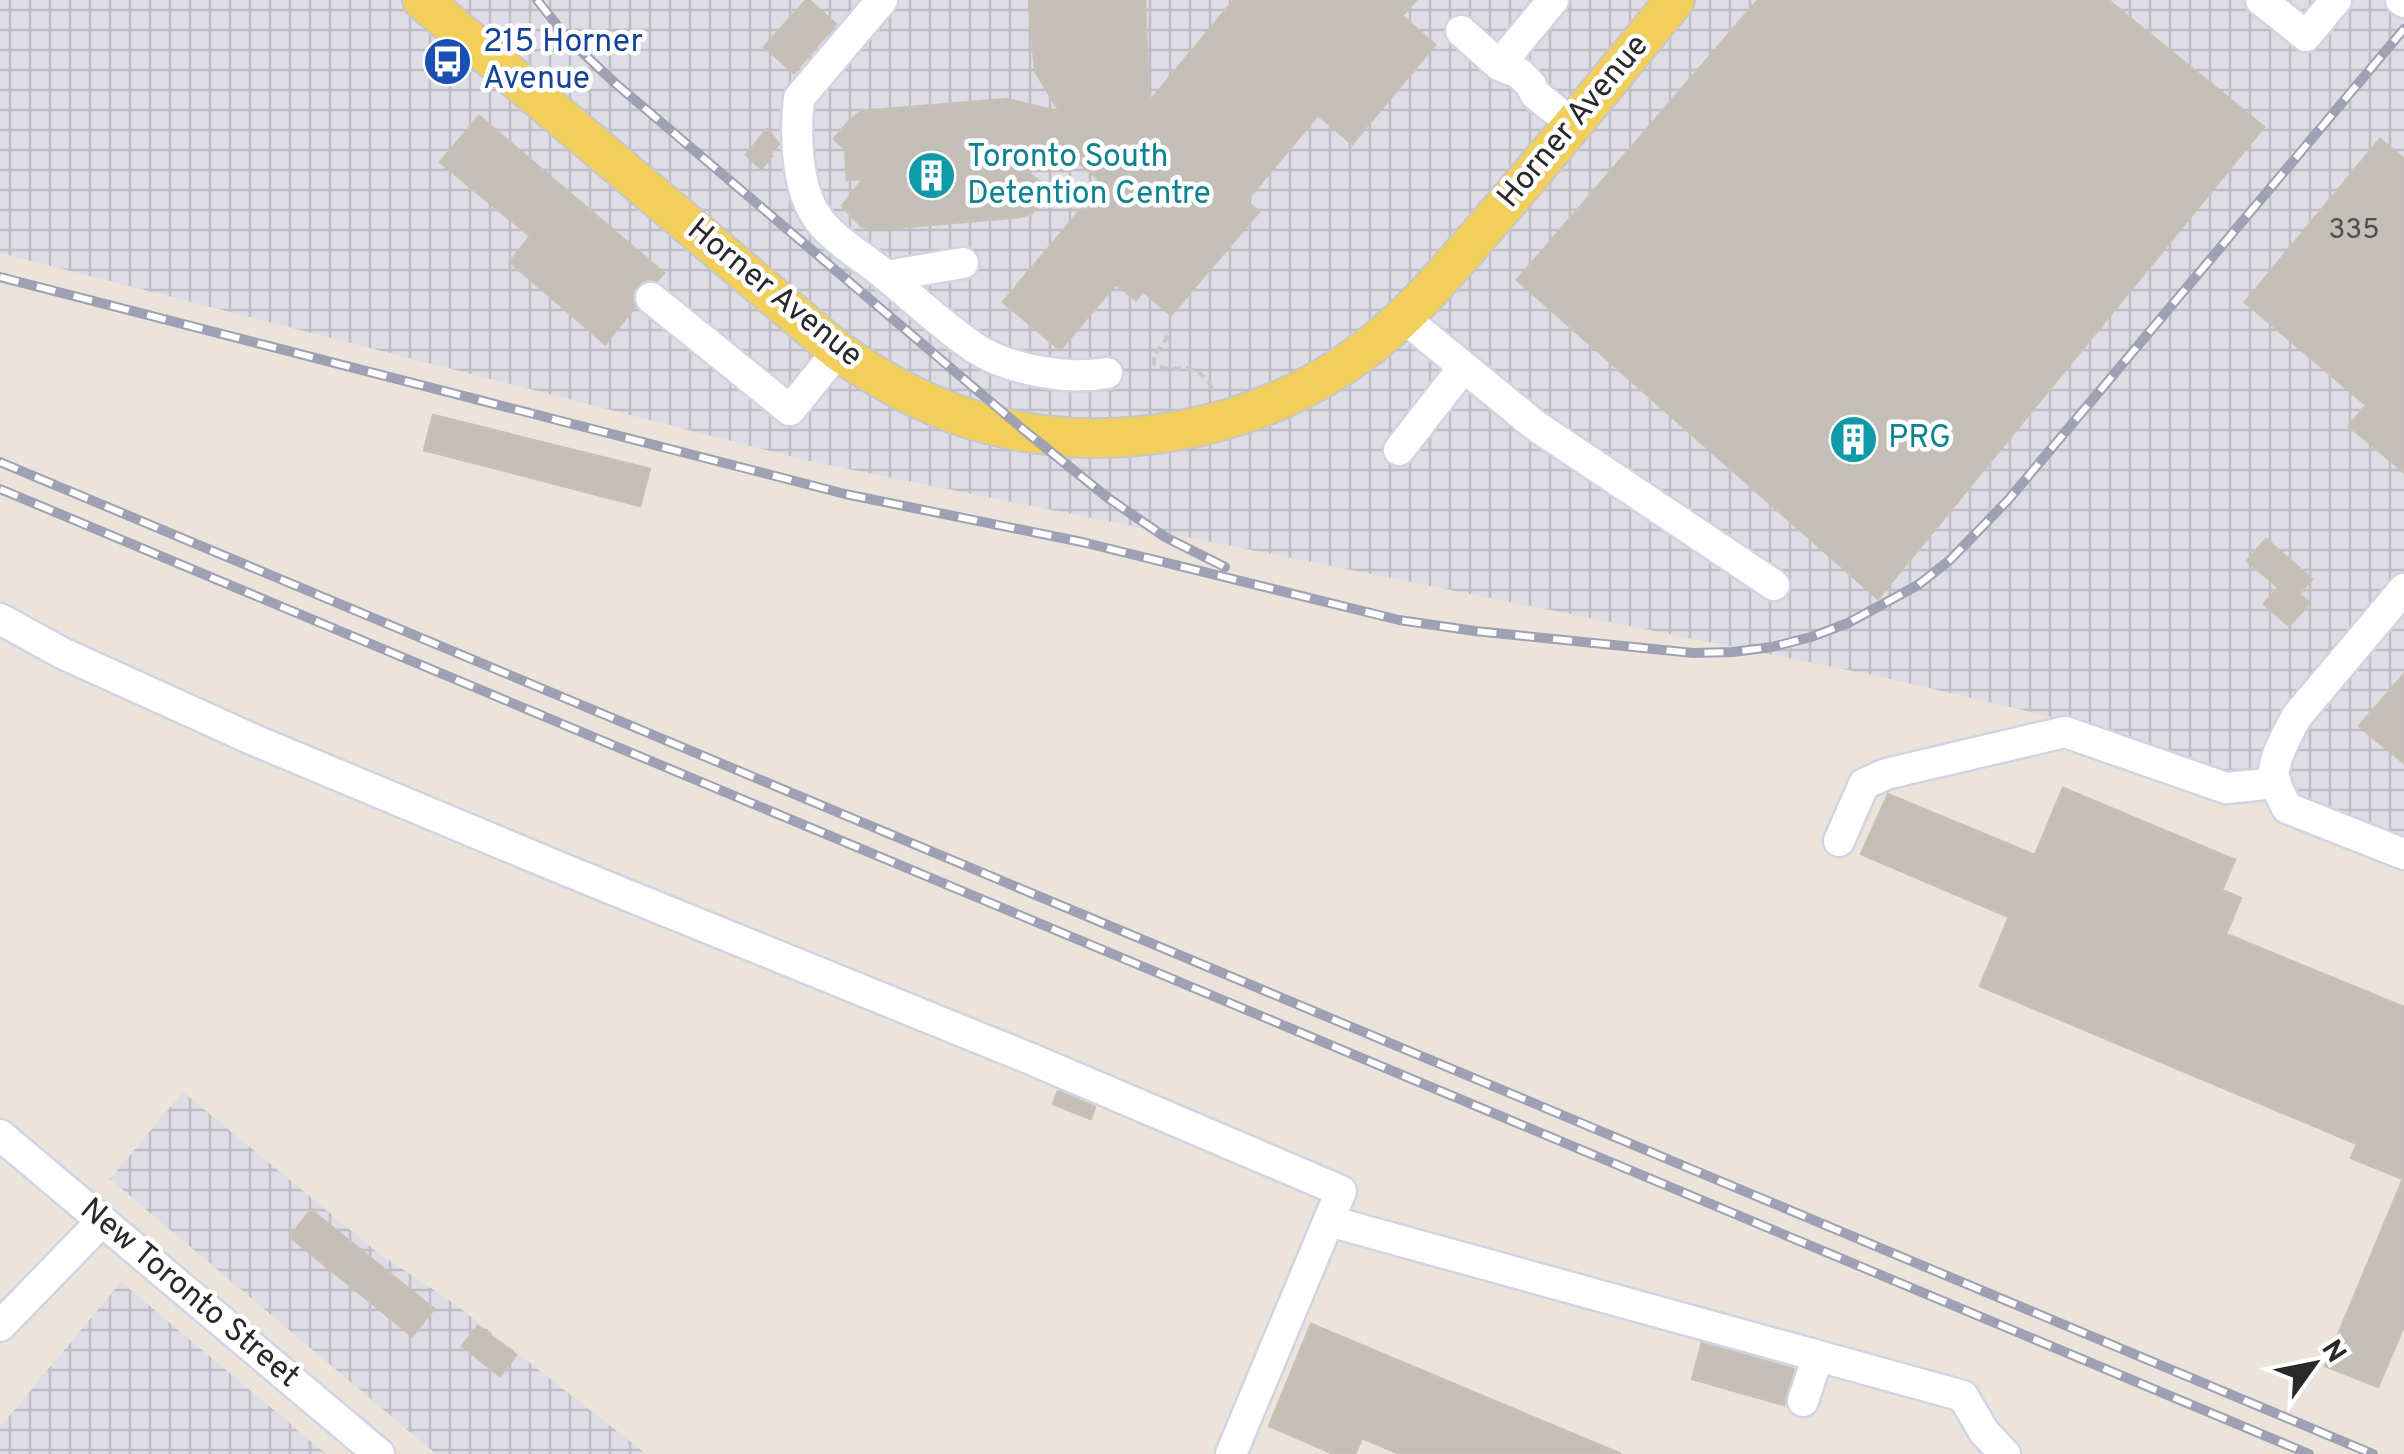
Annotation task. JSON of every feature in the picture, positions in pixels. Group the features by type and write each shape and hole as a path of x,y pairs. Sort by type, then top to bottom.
{"main road":[{"name":"Horner Avenue","path":"422,0 838,351 886,381 974,420 1069,437 1110,438 1202,426 1251,412 1298,392 1367,349 1404,318 1675,0"}],"street":[{"path":"882,0 799,98 803,190 818,218 977,350 1032,371 1088,376 1107,372"},
{"path":"1501,66 1553,0"},
{"path":"2261,0 2306,36 2336,0"},
{"path":"1461,31 1501,66 1519,73 1532,84 1535,94 1573,124"},
{"path":"886,276 964,262"},
{"path":"651,298 790,410 838,351"},
{"path":"1404,318 1536,426 1774,585"},
{"path":"1399,450 1463,368"},
{"path":"2404,589 2297,716 2273,772 2287,808 2404,854"},
{"path":"0,619 62,653 254,740 996,1044 1341,1191 1231,1454"},
{"path":"1839,841 1864,784 1886,774 2065,732 2226,788 2276,783"},
{"name":"New Toronto Street","path":"0,1135 378,1454"},
{"path":"0,1326 102,1220"},
{"path":"1328,1221 1963,1396 1984,1432 2005,1454"},
{"path":"1804,1401 1818,1356"}],"path":[{"path":"1168,336 1154,356 1154,364 1164,370 1198,370 1212,388"}],"shaded area":[{"path":"0,0 2404,0 2404,842 2069,721 1873,675 813,462 0,253"},
{"path":"183,1092 377,1252 456,1305 646,1454 436,1454 110,1179"},
{"path":"121,1282 326,1454 0,1454 0,1427"}],"building":[{"path":"806,0 836,24 794,73 764,47"},
{"name":"Toronto South Detention Centre","path":"1029,0 1145,0 1149,102 1234,0 1416,0 1402,16 1435,45 1352,144 1318,115 1246,201 1259,212 1171,315 1143,291 1136,300 1116,284 1060,350 1003,302 1082,208 1086,211 1107,187 1078,162 1070,171 1026,171 1051,190 1032,213 872,230 861,226 842,206 863,179 847,180 845,149 834,139 862,111 1007,99 1060,112 1035,71"},
{"name":"PRG","path":"1758,0 2108,0 2264,127 1878,599 1517,280"},
{"path":"479,116 664,273 657,281 645,280 637,286 632,296 635,307 605,344 510,262 530,236 440,162"},
{"path":"767,129 779,144 761,169 746,155"},
{"path":"2380,139 2404,159 2404,472 2349,426 2366,405 2245,302"},
{"path":"433,415 650,469 640,506 424,450"},
{"path":"2266,539 2312,579 2299,594 2310,603 2289,626 2264,604 2278,587 2247,561"},
{"path":"2404,674 2404,763 2359,726"},
{"path":"2063,788 2235,860 2222,890 2241,898 2226,934 2404,1007 2404,1326 2378,1387 2325,1366 2403,1179 2351,1158 2357,1144 1980,986 2009,917 1861,854 1888,794 2035,855"},
{"path":"1058,1091 1095,1107 1091,1119 1053,1104"},
{"path":"311,1210 434,1309 412,1336 290,1237"},
{"path":"1311,1324 1621,1454 1400,1454 1362,1438 1355,1454 1334,1454 1269,1426"},
{"path":"478,1326 516,1355 500,1376 462,1346"},
{"path":"1702,1343 1794,1369 1784,1405 1692,1379"}],"railway":[{"path":"537,0 568,39 616,84 1025,431 1108,498 1165,537 1225,567"},
{"path":"0,277 845,494 1082,542 1399,620 1693,653 1733,652 1772,647 1848,623 1918,585 1950,560 2009,499 2404,29"},
{"path":"0,462 2373,1454"},
{"path":"0,489 2309,1454"}],"place":[{"name":"215 Horner Avenue","path":"448,61"},
{"name":"Toronto South Detention Centre","path":"932,176"},
{"name":"PRG","path":"1853,439"}]}
